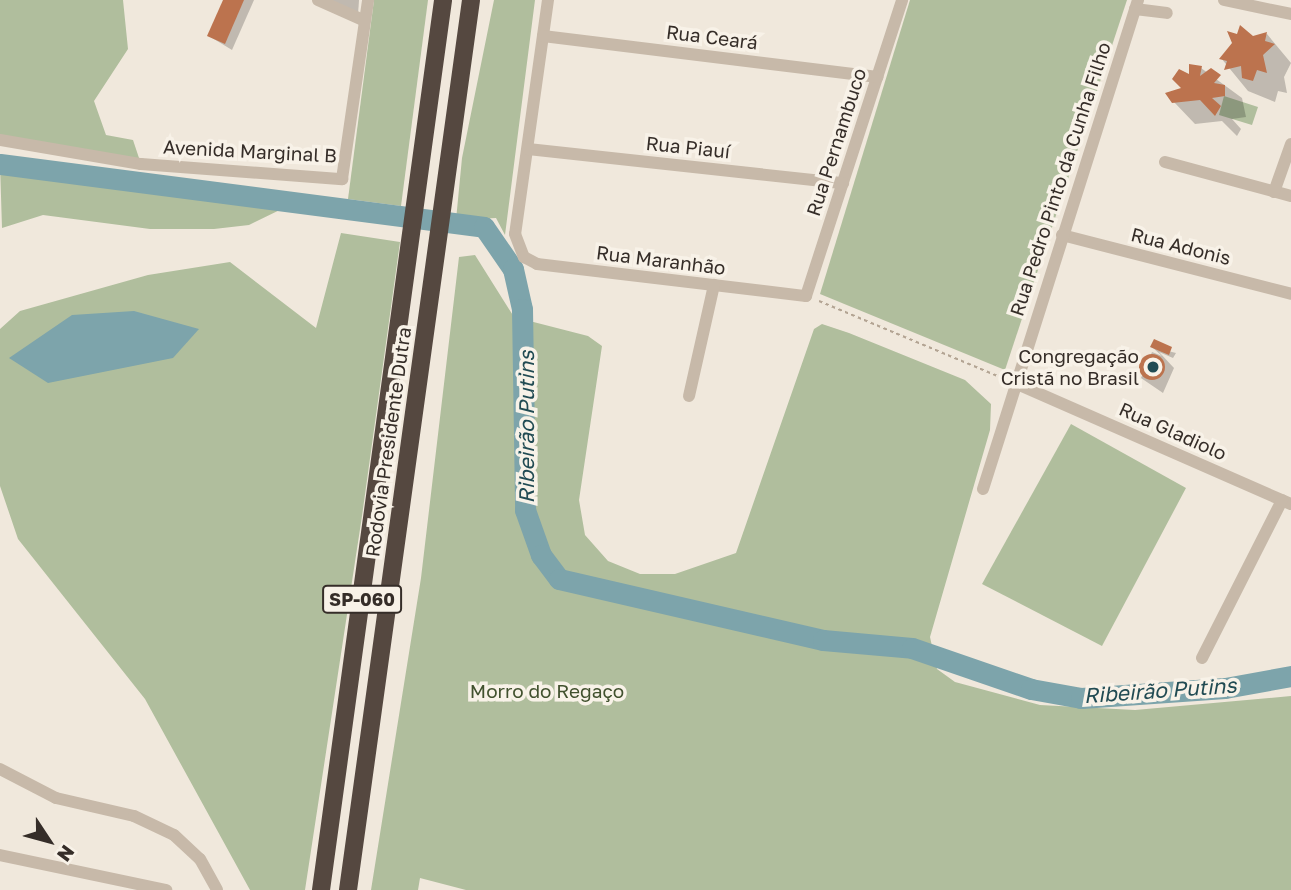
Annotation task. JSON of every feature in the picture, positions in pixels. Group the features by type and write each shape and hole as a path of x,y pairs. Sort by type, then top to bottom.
{"highway":[{"name":"Rodovia Presidente Dutra","path":"321,890 443,0"},
{"name":"Rodovia Presidente Dutra","path":"348,890 447,170 474,0"}],"street":[{"path":"318,0 365,20 368,0"},
{"path":"528,149 548,0"},
{"name":"Rua Pernambuco","path":"806,296 902,0"},
{"path":"1224,0 1268,4 1291,14"},
{"path":"1136,4 1167,13"},
{"name":"Rua Pedro Pinto da Cunha Filho","path":"983,489 1136,4"},
{"name":"Avenida Marginal B","path":"0,140 141,164 342,179 365,20"},
{"name":"Rua Ceará","path":"543,36 878,77"},
{"path":"1274,192 1291,144"},
{"name":"Rua Piauí","path":"528,149 843,183"},
{"name":"Rua Maranhão","path":"528,149 517,247 537,264 806,296"},
{"path":"1165,162 1291,196"},
{"name":"Rua Adonis","path":"1062,235 1291,294"},
{"path":"689,396 714,285"},
{"name":"Rua Gladiolo","path":"1015,383 1286,502"},
{"path":"1202,658 1286,502"},
{"path":"0,769 56,798 134,816 174,835 217,886 204,890"},
{"path":"0,855 166,890"}],"path":[{"path":"806,296 1015,383"}],"green space":[{"path":"0,0 123,0 128,49 94,101 106,135 133,140 141,164 0,140"},
{"path":"374,0 428,0 401,206 348,199"},
{"path":"494,0 535,0 505,235 496,218 456,220 462,158"},
{"path":"910,0 1127,0 1005,370 820,294"},
{"path":"1224,96 1258,107 1252,125 1219,115"},
{"path":"0,164 290,205 249,225 214,229 150,229 43,215 2,228"},
{"path":"341,233 400,242 362,516 305,890 250,890 145,699 18,539 0,486 0,329 20,311 148,275 230,262 316,328"},
{"name":"Morro do Regaço","path":"475,255 514,317 588,336 602,346 579,500 585,535 608,561 640,574 675,574 736,553 814,329 822,324 965,380 991,404 990,430 930,637 937,669 955,682 1040,705 1135,710 1291,696 1291,890 466,890 420,878 418,890 371,890 421,578 459,257"},
{"path":"1071,424 1186,488 1102,646 982,584"}],"water":[{"path":"134,311 199,329 173,358 48,383 9,358 72,315"}],"building":[{"path":"223,0 244,0 225,44 207,36"},
{"path":"1240,25 1253,36 1267,32 1265,41 1275,44 1263,55 1267,73 1257,70 1253,81 1242,78 1241,66 1224,70 1227,61 1219,59 1232,43 1227,31 1237,34"},
{"path":"1189,64 1202,66 1200,76 1211,68 1221,75 1214,83 1225,85 1225,96 1212,98 1221,106 1215,116 1200,100 1172,103 1165,93 1181,88 1172,79 1179,69 1189,74"},
{"path":"1154,339 1172,347 1169,355 1150,347"},
{"name":"Congregação Cristã no Brasil","path":"1152,354 1161,358 1165,367 1161,376 1152,380 1143,376 1139,367 1143,358"}],"waterway":[{"name":"Ribeirão Putins","path":"0,164 484,227 513,269 522,309 525,510 541,555 559,579 823,640 912,648 1031,689 1081,698 1225,688 1291,676"}],"place":[{"name":"Congregação Cristã no Brasil","path":"1153,367"}]}
